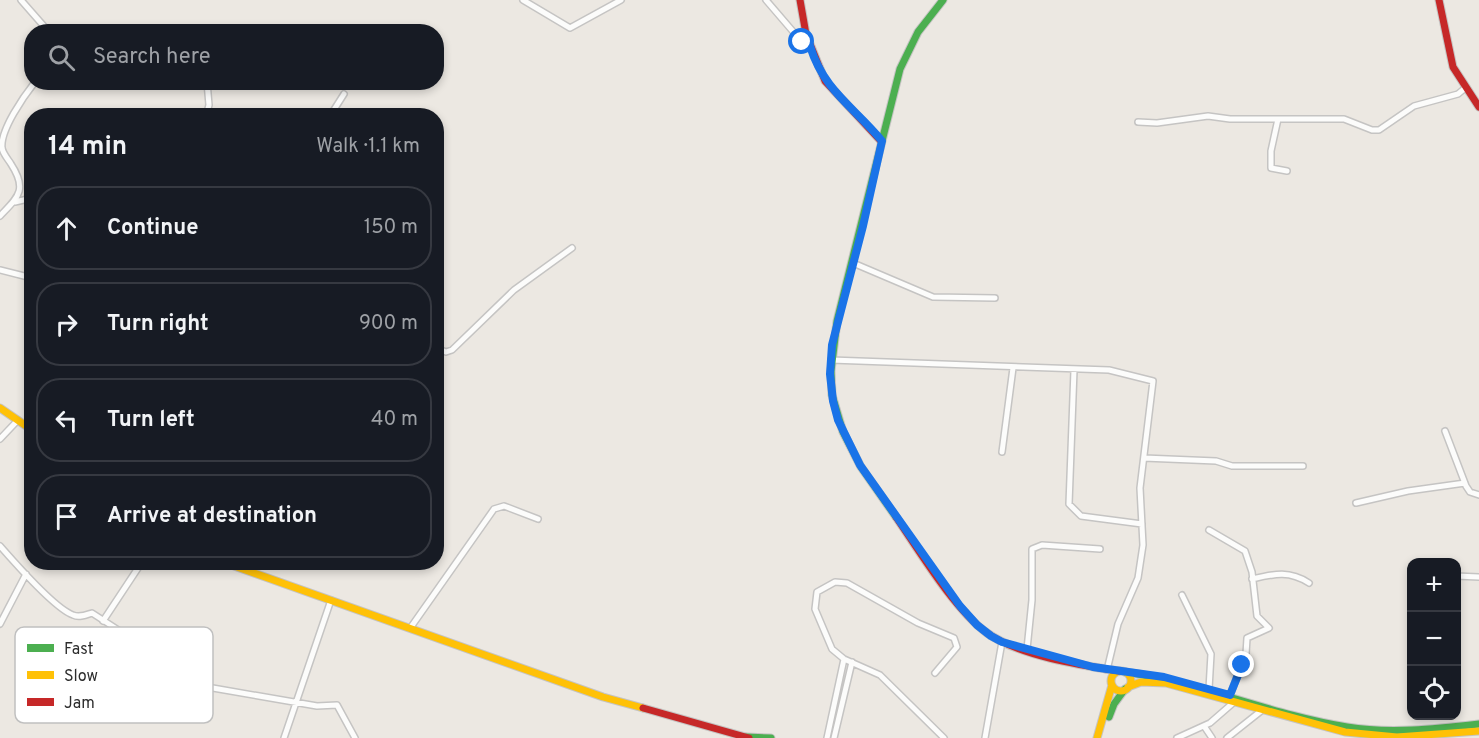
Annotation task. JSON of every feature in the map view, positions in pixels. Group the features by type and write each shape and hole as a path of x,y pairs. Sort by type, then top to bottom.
{"main road":[{"path":"800,0 810,46 830,88 882,141"},
{"path":"943,0 922,26 901,67 841,306 831,360 833,401 838,420 860,465 960,606 977,625 1002,642 1093,667 1164,677 1209,689 1262,711 1329,730 1388,737 1479,730"},
{"path":"1439,0 1449,60 1464,89 1479,107"},
{"path":"0,408 24,425"},
{"path":"246,570 603,697 748,738 771,738"},
{"path":"1093,667 1117,690 1141,682 1166,683 1346,727 1395,730 1479,724"},
{"path":"1097,738 1113,674 1122,672"},
{"path":"1103,738 1110,712 1130,681 1122,672"}],"street":[{"path":"21,0 42,24"},
{"path":"523,0 570,28 621,0"},
{"path":"766,0 802,42 810,46"},
{"path":"1138,122 1157,123 1208,116 1344,119 1372,130 1379,130 1414,106 1458,94 1464,89"},
{"path":"0,216 20,194 19,183 1,146 21,100 29,90"},
{"path":"207,90 208,108"},
{"path":"335,108 344,94"},
{"path":"1278,119 1271,151 1271,168 1287,171"},
{"path":"15,202 24,200"},
{"path":"444,351 452,351 514,290 572,248"},
{"path":"853,263 933,297 995,298"},
{"path":"0,270 24,276"},
{"path":"831,360 1108,370 1153,381 1140,488 1143,544 1138,578 1118,624 1107,670"},
{"path":"1002,452 1013,368"},
{"path":"1074,370 1069,504 1081,516 1142,524"},
{"path":"0,439 18,420"},
{"path":"1445,431 1465,483 1470,492 1479,495"},
{"path":"1144,458 1216,461 1232,466 1303,466"},
{"path":"1356,503 1408,491 1465,483"},
{"path":"411,627 494,509 504,506 538,519"},
{"path":"1177,738 1220,717 1232,699 1246,654 1247,638 1269,628 1257,616 1252,579 1245,551 1209,530"},
{"path":"1027,649 1032,600 1032,549 1042,544 1100,549"},
{"path":"0,546 26,574 74,616 92,613 113,627"},
{"path":"103,621 137,570"},
{"path":"1252,579 1279,573 1295,574 1309,583"},
{"path":"0,624 26,574"},
{"path":"1461,576 1479,577"},
{"path":"935,673 957,647 954,638 918,623 847,583 835,582 818,592 815,609 832,649 844,659 880,675 944,738"},
{"path":"1182,595 1211,654 1209,689"},
{"path":"284,738 331,600"},
{"path":"985,738 1002,642"},
{"path":"827,738 844,659"},
{"path":"834,738 852,662"},
{"path":"213,689 297,703 337,705 355,738"},
{"path":"1227,738 1262,711"},
{"path":"1204,726 1212,738"}],"traffic: fast":[{"path":"896,517 861,467 843,432 832,395 831,371 837,321 900,69 918,32 943,0"},
{"path":"1125,672 1153,677 1291,715 1347,727 1396,730 1479,724"},
{"path":"1109,717 1114,704 1125,689"},
{"path":"746,737 771,738"}],"traffic: slow":[{"path":"0,408 24,424"},
{"path":"246,570 603,697 643,708"},
{"path":"1121,671 1128,674 1131,681 1128,688 1121,691 1114,688 1111,681 1114,674 1121,671"},
{"path":"1128,687 1141,682 1166,683 1345,732 1397,737 1479,731"},
{"path":"1097,738 1112,685"}],"traffic: jam":[{"path":"800,0 806,34 825,81 881,141"},
{"path":"1439,0 1453,67 1479,107"},
{"path":"896,517 950,595 962,610 987,633 1033,654 1119,671"},
{"path":"643,708 749,738"}],"route":[{"path":"802,42 810,46 814,60 825,81 836,95 882,141 856,255 832,345 830,374 833,401 846,439 860,465 901,525 960,606 977,625 1002,642 1093,667 1164,677 1230,695 1242,665"}]}
